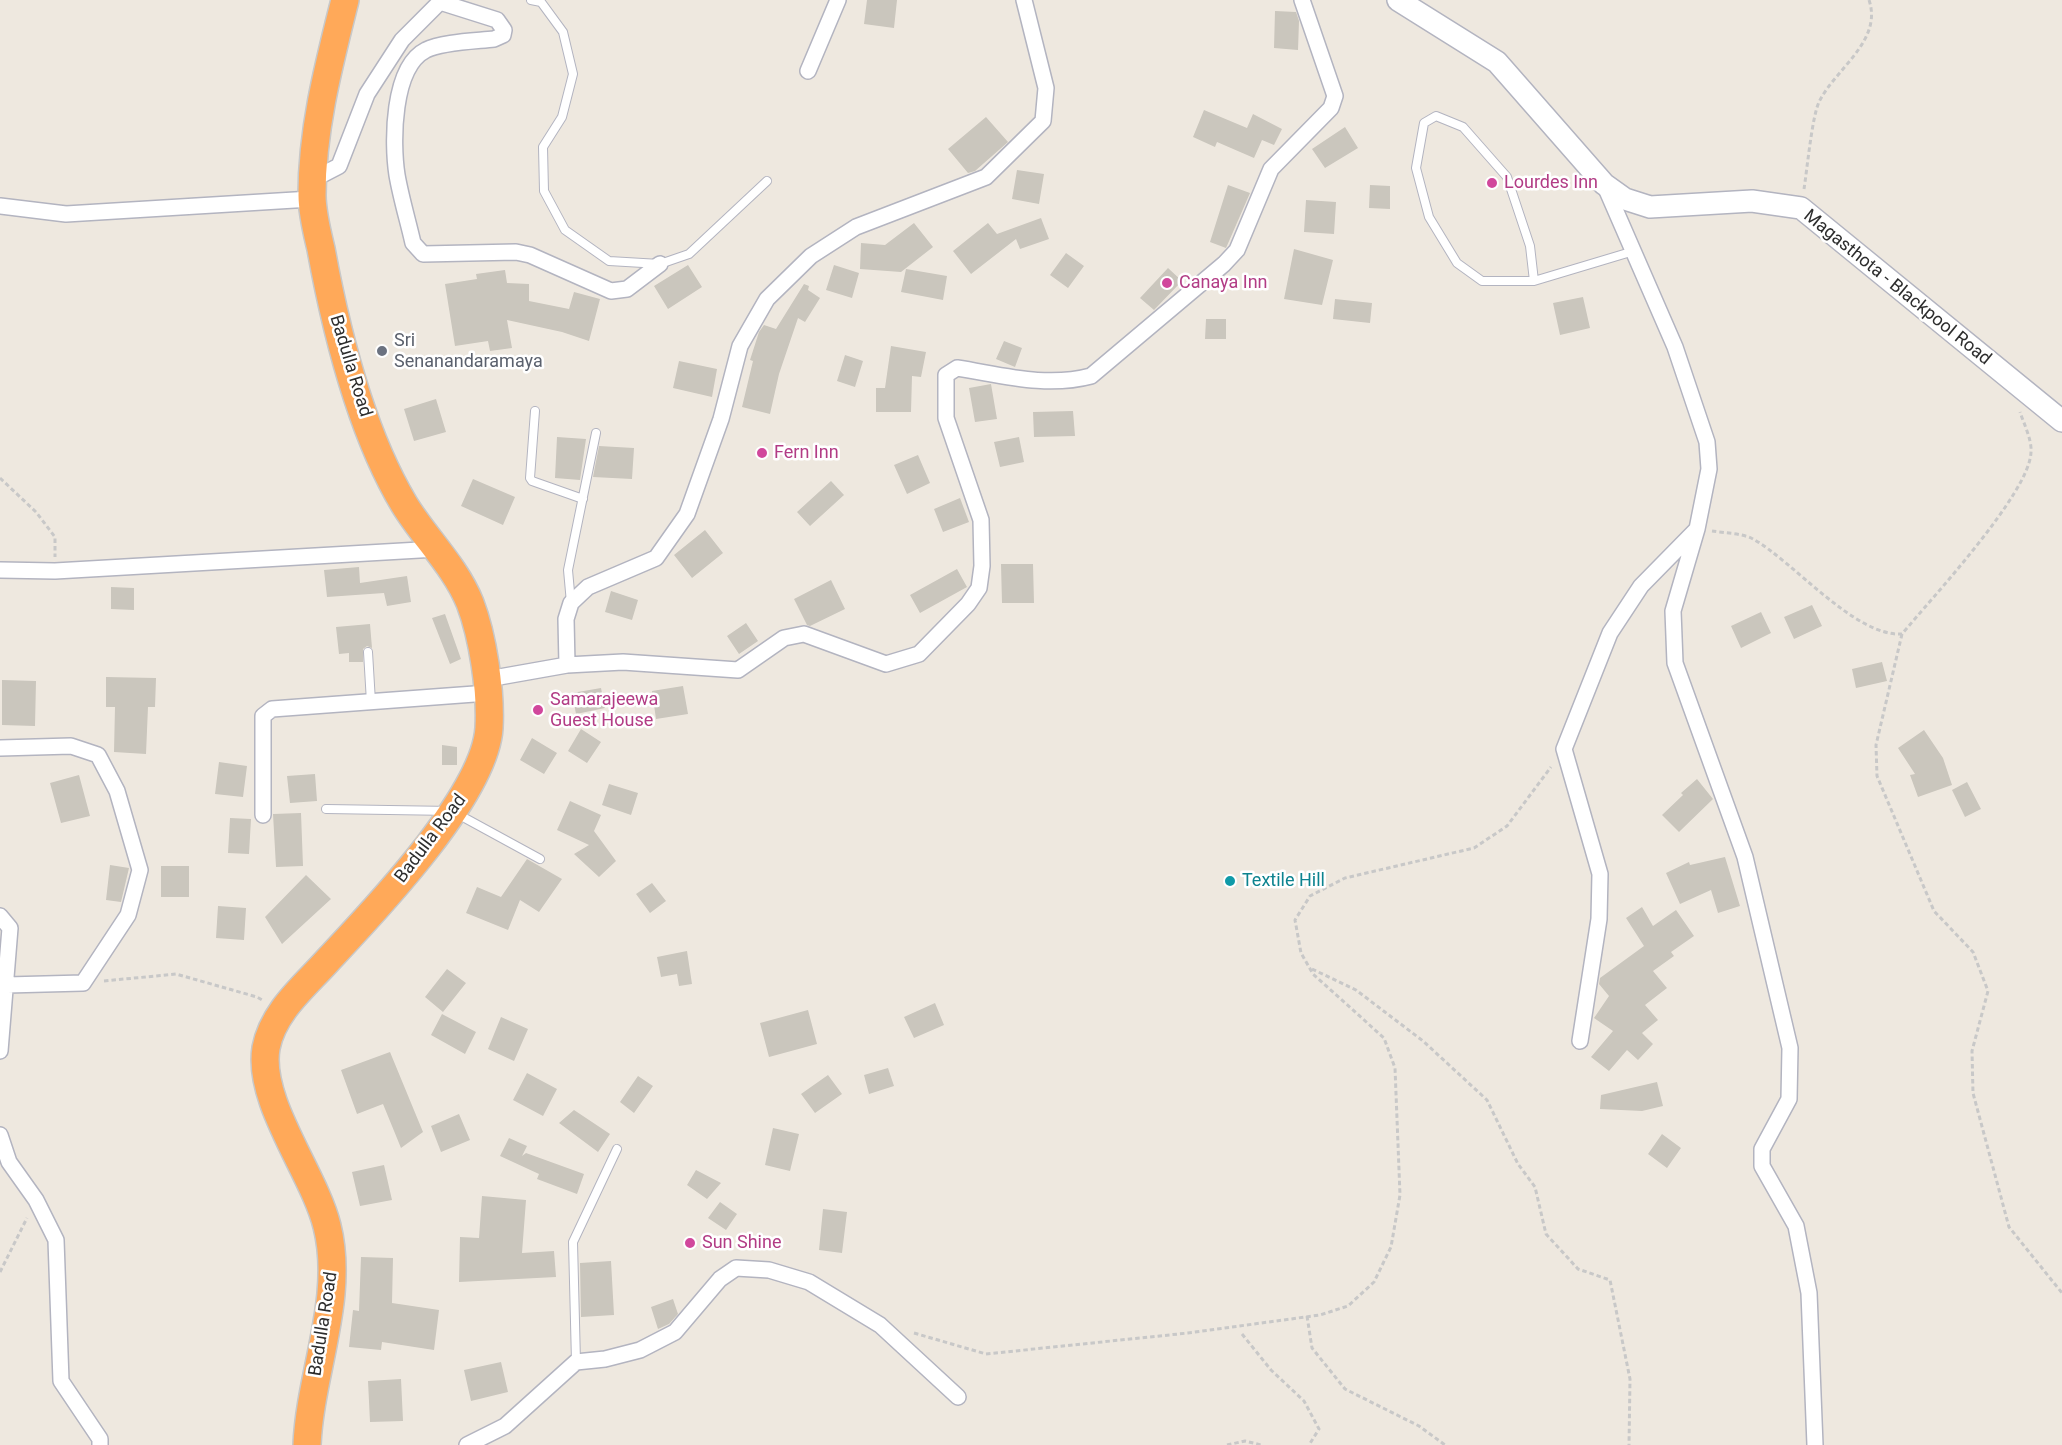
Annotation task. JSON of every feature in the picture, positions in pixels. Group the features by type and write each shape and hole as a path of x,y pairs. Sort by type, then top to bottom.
{"highway":[{"name":"Badulla Road","path":"307,1445 308,1420 334,1272 326,1224 266,1083 266,1048 279,1014 389,895 468,790 489,732 488,686 469,602 437,549 405,505 375,445 332,308 312,190 320,99 345,0"}],"street":[{"path":"808,71 838,0"},
{"path":"567,665 566,619 571,603 588,587 656,558 687,514 721,419 740,346 767,299 811,256 856,227 986,177 1043,121 1046,88 1024,0"},
{"path":"263,815 263,716 266,711 272,709 371,702 488,686 567,665 623,662 738,669 784,638 804,634 886,664 919,654 969,604 979,588 982,566 981,520 946,417 946,375 957,368 1035,381 1067,382 1091,376 1224,264 1237,250 1271,169 1331,108 1335,96 1302,0"},
{"name":"Magasthota - Blackpool Road","path":"1398,0 1497,62 1604,184 1625,200 1650,207 1752,201 1801,208 2062,421"},
{"path":"0,206 66,214 312,190 339,166 367,94 402,40 445,1 497,20 504,30 503,34 494,39 424,51 411,64 400,87 396,116 397,174 416,248 423,254 516,252 530,255 611,291 619,292 627,289 660,264"},
{"path":"1604,184 1675,347 1707,442 1709,469 1697,529 1673,611 1675,663 1745,857 1790,1048 1789,1099 1762,1149 1762,1166 1796,1226 1809,1293 1815,1445"},
{"path":"1580,1041 1599,919 1600,874 1564,749 1610,633 1641,586 1697,529"},
{"path":"0,570 55,571 437,549"},
{"path":"0,748 71,746 98,755 117,791 140,870 128,915 83,983 7,985"},
{"path":"0,916 10,928 0,1051"},
{"path":"0,1135 9,1162 36,1200 56,1240 61,1381 100,1439 100,1445"},
{"path":"467,1445 505,1426 576,1362 605,1359 640,1350 675,1332 720,1279 736,1268 769,1270 809,1282 880,1325 958,1396"}],"lane":[{"path":"531,0 541,2 563,32 573,74 562,117 543,147 544,191 565,230 609,261 660,264 689,254 767,181"},
{"path":"1534,281 1530,246 1507,177 1463,127 1436,116 1424,123 1416,168 1429,217 1457,263 1482,281 1534,281 1634,251"},
{"path":"535,411 530,478 536,484 583,500"},
{"path":"571,603 568,570 596,433"},
{"path":"368,652 371,702"},
{"path":"326,809 452,811 540,859"},
{"path":"576,1362 573,1242 617,1149"}],"path":[{"path":"1801,208 1818,103 1869,33 1873,12 1869,0"},
{"path":"2012,382 2031,452 2020,483 1978,545 1902,634 1876,745 1877,776 1934,911 1973,952 1988,991 1972,1051 1973,1093 2009,1227 2062,1293"},
{"path":"0,478 36,512 55,537 55,571"},
{"path":"1697,529 1751,537 1853,616 1888,635 1902,634"},
{"path":"913,1333 986,1354 1188,1333 1307,1316 1348,1306 1374,1282 1391,1247 1400,1195 1395,1068 1383,1038 1310,968 1301,952 1295,920 1310,896 1345,878 1474,848 1507,826 1564,749"},
{"path":"1310,968 1356,990 1423,1041 1487,1100 1518,1164 1535,1187 1546,1234 1578,1269 1610,1280 1630,1379 1629,1445"},
{"path":"83,983 176,974 257,996 279,1014"},
{"path":"0,1272 36,1200"},
{"path":"1307,1316 1312,1348 1345,1389 1419,1426 1445,1445"},
{"path":"1242,1334 1271,1370 1304,1401 1320,1429 1309,1445"},
{"path":"1227,1445 1245,1441 1261,1445"}],"building":[{"path":"867,0 897,0 894,28 864,24"},
{"path":"1275,11 1296,12 1299,21 1298,50 1274,48"},
{"path":"1204,110 1247,128 1253,114 1282,129 1274,145 1262,140 1254,158 1217,142 1215,147 1193,137"},
{"path":"986,117 1008,142 975,171 968,173 948,149"},
{"path":"1345,127 1358,148 1325,168 1312,149"},
{"path":"1017,170 1044,174 1039,204 1012,199"},
{"path":"1228,185 1250,193 1226,248 1210,242"},
{"path":"1370,185 1390,186 1390,209 1369,208"},
{"path":"1306,200 1336,202 1334,234 1304,232"},
{"path":"1041,218 1049,239 1020,249 1016,239 971,274 953,251 988,223 997,234"},
{"path":"914,223 933,247 901,272 860,269 861,243 885,245"},
{"path":"1294,249 1333,260 1322,305 1284,299"},
{"path":"1066,253 1084,266 1068,288 1050,275"},
{"path":"688,265 702,287 668,309 654,286"},
{"path":"834,265 859,273 852,298 826,290"},
{"path":"1168,268 1182,281 1154,310 1140,298"},
{"path":"906,269 947,276 943,300 901,292"},
{"path":"505,270 507,283 529,284 529,301 569,309 574,292 600,299 589,341 562,332 507,320 512,348 490,351 488,341 455,346 445,284 477,279 476,274"},
{"path":"804,284 809,286 808,290 820,298 805,322 798,318 779,374 770,414 742,407 753,361 750,360 759,332 764,325 776,329"},
{"path":"1583,297 1590,328 1560,335 1553,303"},
{"path":"1335,299 1372,303 1370,323 1333,319"},
{"path":"1206,319 1226,319 1226,339 1205,339"},
{"path":"1004,341 1022,348 1015,367 996,359"},
{"path":"891,346 926,352 921,377 912,376 911,412 876,412 876,388 885,388"},
{"path":"845,355 863,361 855,387 837,381"},
{"path":"679,361 717,369 712,397 673,388"},
{"path":"991,384 997,419 975,422 969,388"},
{"path":"436,399 446,432 414,441 404,409"},
{"path":"1073,411 1075,436 1034,437 1033,412"},
{"path":"557,437 586,439 580,480 555,478"},
{"path":"1019,437 1024,462 1000,467 994,442"},
{"path":"599,446 634,448 632,479 593,477"},
{"path":"918,455 930,483 907,494 894,465"},
{"path":"473,479 515,497 503,525 461,506"},
{"path":"831,481 844,495 810,526 797,512"},
{"path":"960,498 969,522 943,532 934,509"},
{"path":"705,530 723,553 692,578 674,555"},
{"path":"1001,564 1033,564 1034,603 1002,603"},
{"path":"359,567 360,583 407,576 411,602 387,606 384,593 327,597 324,570"},
{"path":"957,569 967,587 920,613 910,595"},
{"path":"831,580 845,609 810,626 807,625 794,599"},
{"path":"111,587 134,588 134,610 111,609"},
{"path":"611,591 638,600 632,620 605,612"},
{"path":"1812,605 1822,626 1794,639 1784,617"},
{"path":"1761,612 1771,633 1741,648 1731,626"},
{"path":"445,614 461,659 450,664 432,618"},
{"path":"746,623 758,641 739,654 727,636"},
{"path":"370,624 372,648 367,646 363,649 363,662 349,662 349,653 339,654 336,627"},
{"path":"1882,662 1887,681 1856,688 1852,669"},
{"path":"106,677 156,678 155,707 148,707 146,754 114,752 115,707 106,707"},
{"path":"2,680 36,681 35,726 2,725"},
{"path":"683,686 688,714 656,719 652,691"},
{"path":"601,688 605,708 576,714 572,693"},
{"path":"581,729 601,742 587,763 568,751"},
{"path":"1924,730 1943,758 1952,785 1918,797 1910,775 1915,774 1898,748"},
{"path":"532,738 557,753 544,774 520,760"},
{"path":"442,745 457,747 457,765 442,765"},
{"path":"219,762 247,766 243,797 215,794"},
{"path":"315,774 317,801 290,803 287,776"},
{"path":"79,775 90,816 61,823 50,783"},
{"path":"1697,779 1713,799 1679,832 1662,815"},
{"path":"1967,782 1981,809 1965,817 1952,790"},
{"path":"609,784 638,793 631,815 602,805"},
{"path":"570,801 601,815 594,831 616,861 599,877 574,854 589,845 557,830"},
{"path":"301,813 303,866 276,867 273,814"},
{"path":"230,818 251,819 249,854 228,853"},
{"path":"1725,857 1740,906 1718,913 1711,890 1680,904 1666,873 1689,862 1690,865"},
{"path":"527,859 562,879 539,912 520,900 508,930 466,913 477,887 501,897"},
{"path":"110,865 129,868 121,902 106,900"},
{"path":"161,866 189,866 189,897 161,897"},
{"path":"306,875 331,899 282,944 265,917"},
{"path":"652,883 666,901 650,913 636,894"},
{"path":"218,906 246,908 244,940 216,938"},
{"path":"1642,907 1653,926 1676,910 1694,936 1671,952 1674,956 1653,971 1667,988 1645,1005 1658,1020 1642,1033 1653,1044 1638,1060 1627,1050 1609,1071 1591,1057 1613,1031 1594,1018 1609,996 1599,984 1600,978 1644,946 1626,918"},
{"path":"687,951 692,984 679,986 677,974 661,977 657,957"},
{"path":"447,969 466,983 443,1012 425,997"},
{"path":"935,1003 944,1025 914,1038 904,1017"},
{"path":"808,1010 817,1044 769,1057 760,1023"},
{"path":"442,1014 476,1032 465,1054 431,1035"},
{"path":"501,1017 528,1029 514,1061 488,1049"},
{"path":"390,1052 423,1132 401,1148 383,1104 357,1114 341,1070"},
{"path":"888,1068 894,1086 869,1094 864,1075"},
{"path":"527,1073 557,1089 543,1116 513,1100"},
{"path":"828,1075 842,1094 815,1113 801,1094"},
{"path":"638,1076 653,1086 634,1113 620,1102"},
{"path":"1657,1082 1663,1106 1642,1111 1600,1109 1601,1095"},
{"path":"574,1110 610,1134 598,1152 559,1123"},
{"path":"459,1114 470,1140 441,1152 431,1126"},
{"path":"773,1128 799,1134 790,1171 765,1165"},
{"path":"1662,1134 1681,1148 1667,1168 1648,1154"},
{"path":"509,1138 527,1146 522,1156 526,1153 584,1174 577,1194 537,1179 539,1174 500,1156"},
{"path":"384,1165 392,1200 360,1206 352,1172"},
{"path":"696,1170 721,1183 707,1199 687,1185"},
{"path":"482,1196 526,1200 522,1253 554,1251 556,1277 459,1282 460,1237 479,1238"},
{"path":"720,1202 737,1214 726,1230 708,1218"},
{"path":"823,1209 847,1212 842,1253 819,1250"},
{"path":"361,1257 393,1258 392,1303 439,1310 434,1350 382,1342 381,1350 349,1347 353,1310 359,1311"},
{"path":"611,1261 614,1315 581,1317 580,1263"},
{"path":"673,1299 678,1314 669,1324 658,1329 651,1307"},
{"path":"501,1362 508,1392 471,1401 464,1370"},
{"path":"401,1379 403,1421 370,1422 368,1381"}],"place":[{"name":"Lourdes Inn","path":"1492,183"},
{"name":"Canaya Inn","path":"1167,283"},
{"name":"Sri Senanandaramaya","path":"382,351"},
{"name":"Fern Inn","path":"762,453"},
{"name":"Samarajeewa Guest House","path":"538,710"},
{"name":"Textile Hill","path":"1230,881"},
{"name":"Sun Shine","path":"690,1243"}]}
